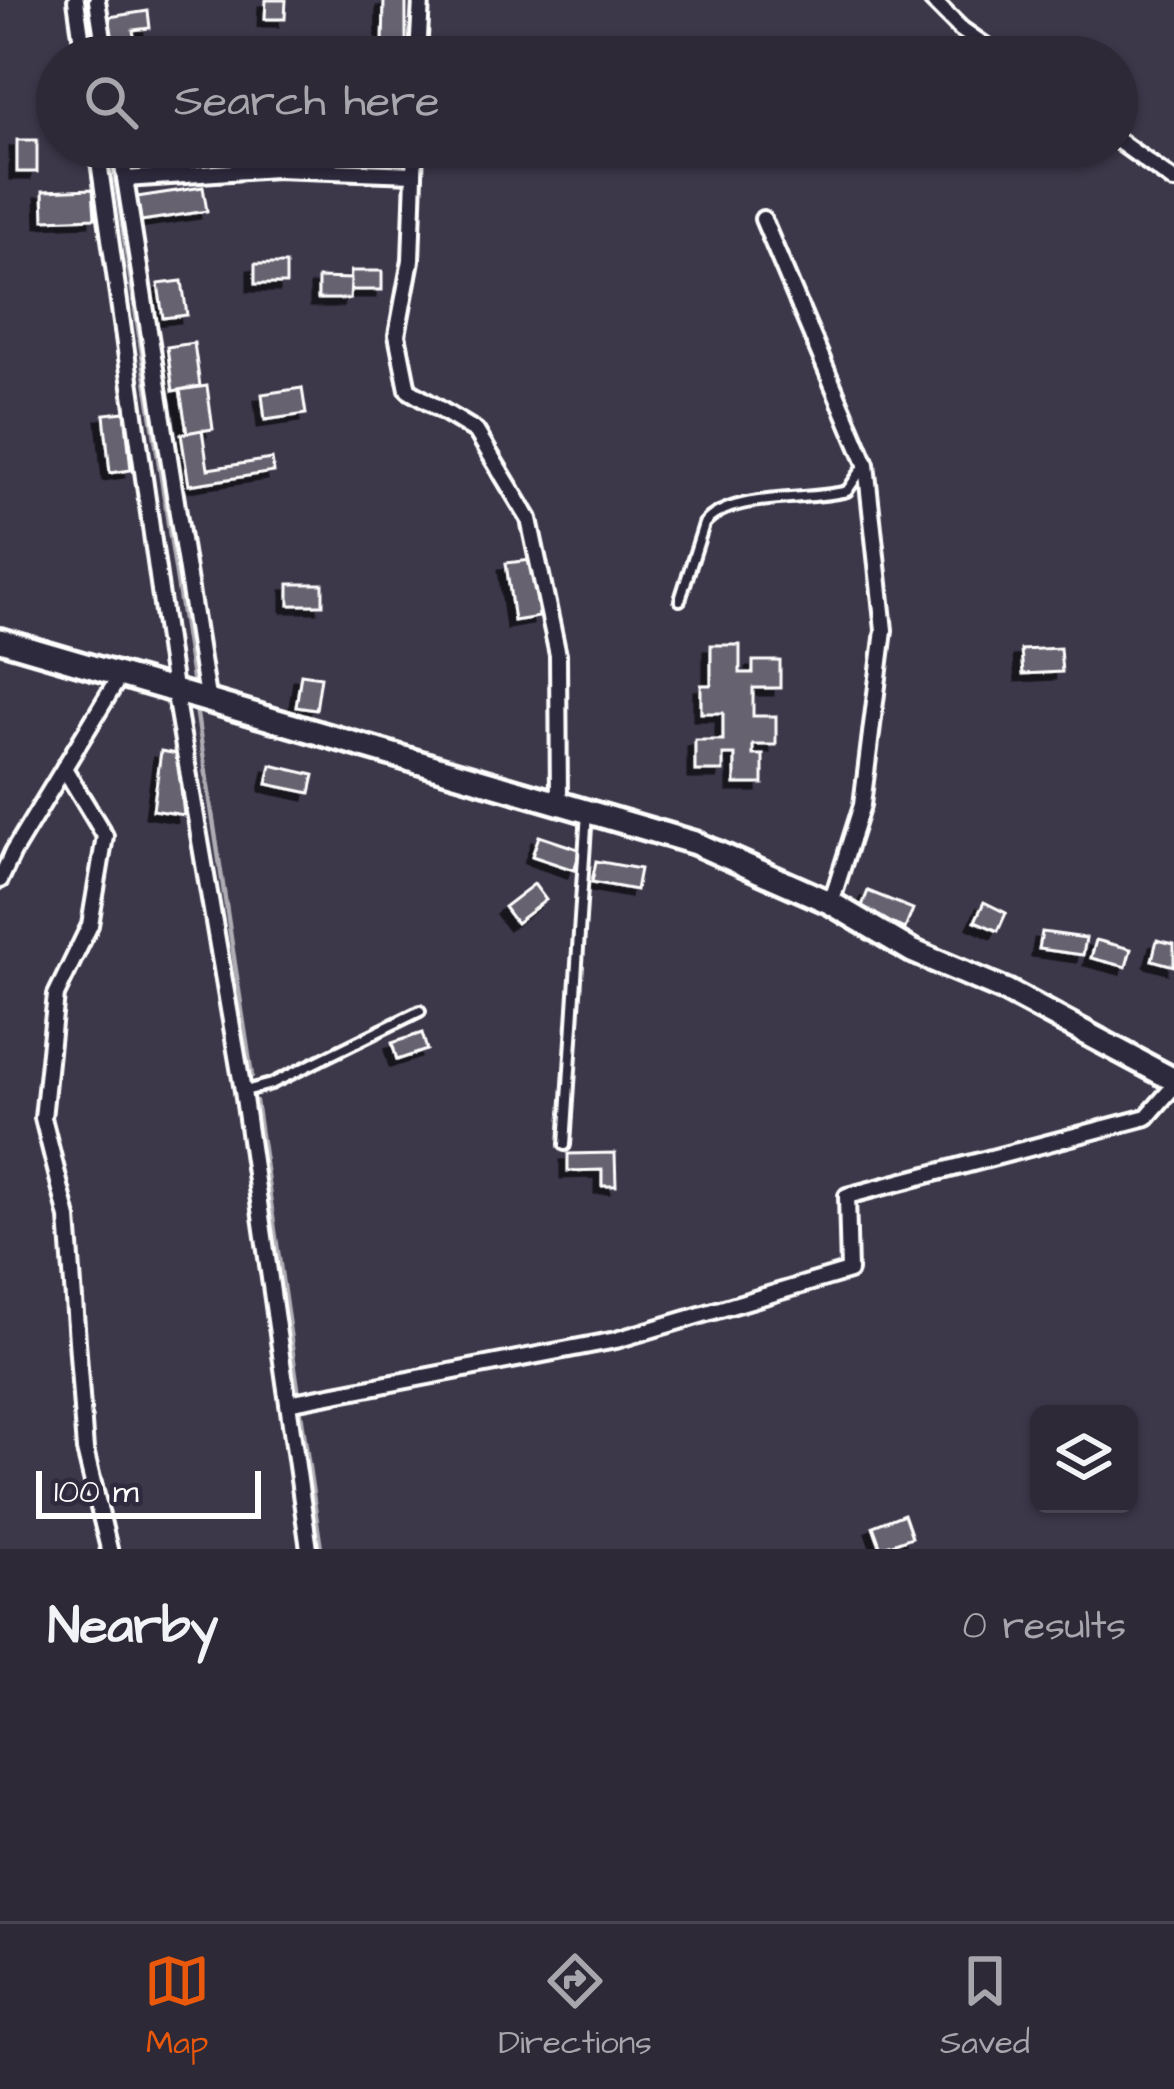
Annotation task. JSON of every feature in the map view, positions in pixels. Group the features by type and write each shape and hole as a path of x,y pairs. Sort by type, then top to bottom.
{"street":[{"path":"76,0 81,36"},
{"path":"98,0 103,36"},
{"path":"419,36 421,0"},
{"path":"932,0 973,36"},
{"path":"1138,155 1174,181"},
{"path":"100,168 188,693"},
{"path":"123,168 243,1091 296,1402 309,1549"},
{"path":"414,168 411,260 397,334 408,390 476,431 529,519 558,655 559,802"},
{"path":"125,179 276,169 414,174"},
{"path":"763,219 866,464 884,630 862,805 831,903"},
{"path":"0,640 695,843 831,903 912,951 1007,992 1174,1083 1147,1118 847,1196 849,1270 616,1340 296,1402"},
{"path":"0,880 121,674"},
{"path":"64,768 104,836 90,925 56,995 44,1118 68,1218 85,1450 109,1549"}],"lane":[{"path":"680,600 704,524 712,515 730,506 847,490 866,464"},
{"path":"565,1144 587,811"},
{"path":"243,1091 271,1084 420,1010"}],"building":[{"path":"266,0 286,0 285,19 265,19"},
{"path":"384,0 406,0 406,36 383,36"},
{"path":"148,11 150,28 133,30 134,36 111,36 109,17"},
{"path":"17,140 36,140 37,172 17,172"},
{"path":"203,187 207,211 141,221 137,197"},
{"path":"93,189 95,218 44,220 43,191"},
{"path":"255,264 286,264 286,284 255,284"},
{"path":"351,271 382,271 382,290 350,290"},
{"path":"318,278 351,279 350,299 318,299"},
{"path":"182,281 187,315 163,318 158,284"},
{"path":"194,343 200,386 173,391 167,347"},
{"path":"207,386 213,429 187,433 180,390"},
{"path":"302,388 306,414 265,420 262,394"},
{"path":"125,412 131,470 110,473 104,414"},
{"path":"202,430 208,469 272,459 274,472 189,485 181,434"},
{"path":"532,560 539,617 514,621 506,563"},
{"path":"289,584 323,584 323,605 289,605"},
{"path":"711,645 740,645 740,673 753,673 753,661 780,661 780,688 753,688 753,716 776,716 776,745 753,745 753,755 763,755 763,784 735,784 735,755 723,755 723,771 695,771 695,740 723,740 723,713 701,713 701,685 711,685"},
{"path":"1060,648 1062,672 1023,674 1021,650"},
{"path":"301,674 321,677 316,710 296,707"},
{"path":"161,751 177,754 184,815 153,810"},
{"path":"271,765 314,775 310,793 267,784"},
{"path":"539,836 581,850 574,870 532,856"},
{"path":"596,861 640,869 636,890 592,882"},
{"path":"534,884 546,900 516,923 504,907"},
{"path":"868,891 913,909 905,929 860,911"},
{"path":"984,902 1006,913 998,931 975,921"},
{"path":"1042,932 1086,938 1083,955 1039,949"},
{"path":"1096,940 1131,949 1126,967 1091,958"},
{"path":"1157,940 1174,944 1174,966 1152,960"},
{"path":"422,1033 427,1050 397,1060 392,1043"},
{"path":"615,1153 616,1186 602,1186 602,1170 568,1171 568,1154"},
{"path":"904,1514 912,1537 881,1548 873,1526"}],"waterway":[{"path":"87,0 93,36"},
{"path":"113,168 194,691"},
{"path":"196,708 252,1076"},
{"path":"256,1101 299,1395"},
{"path":"300,1406 321,1549"}]}
